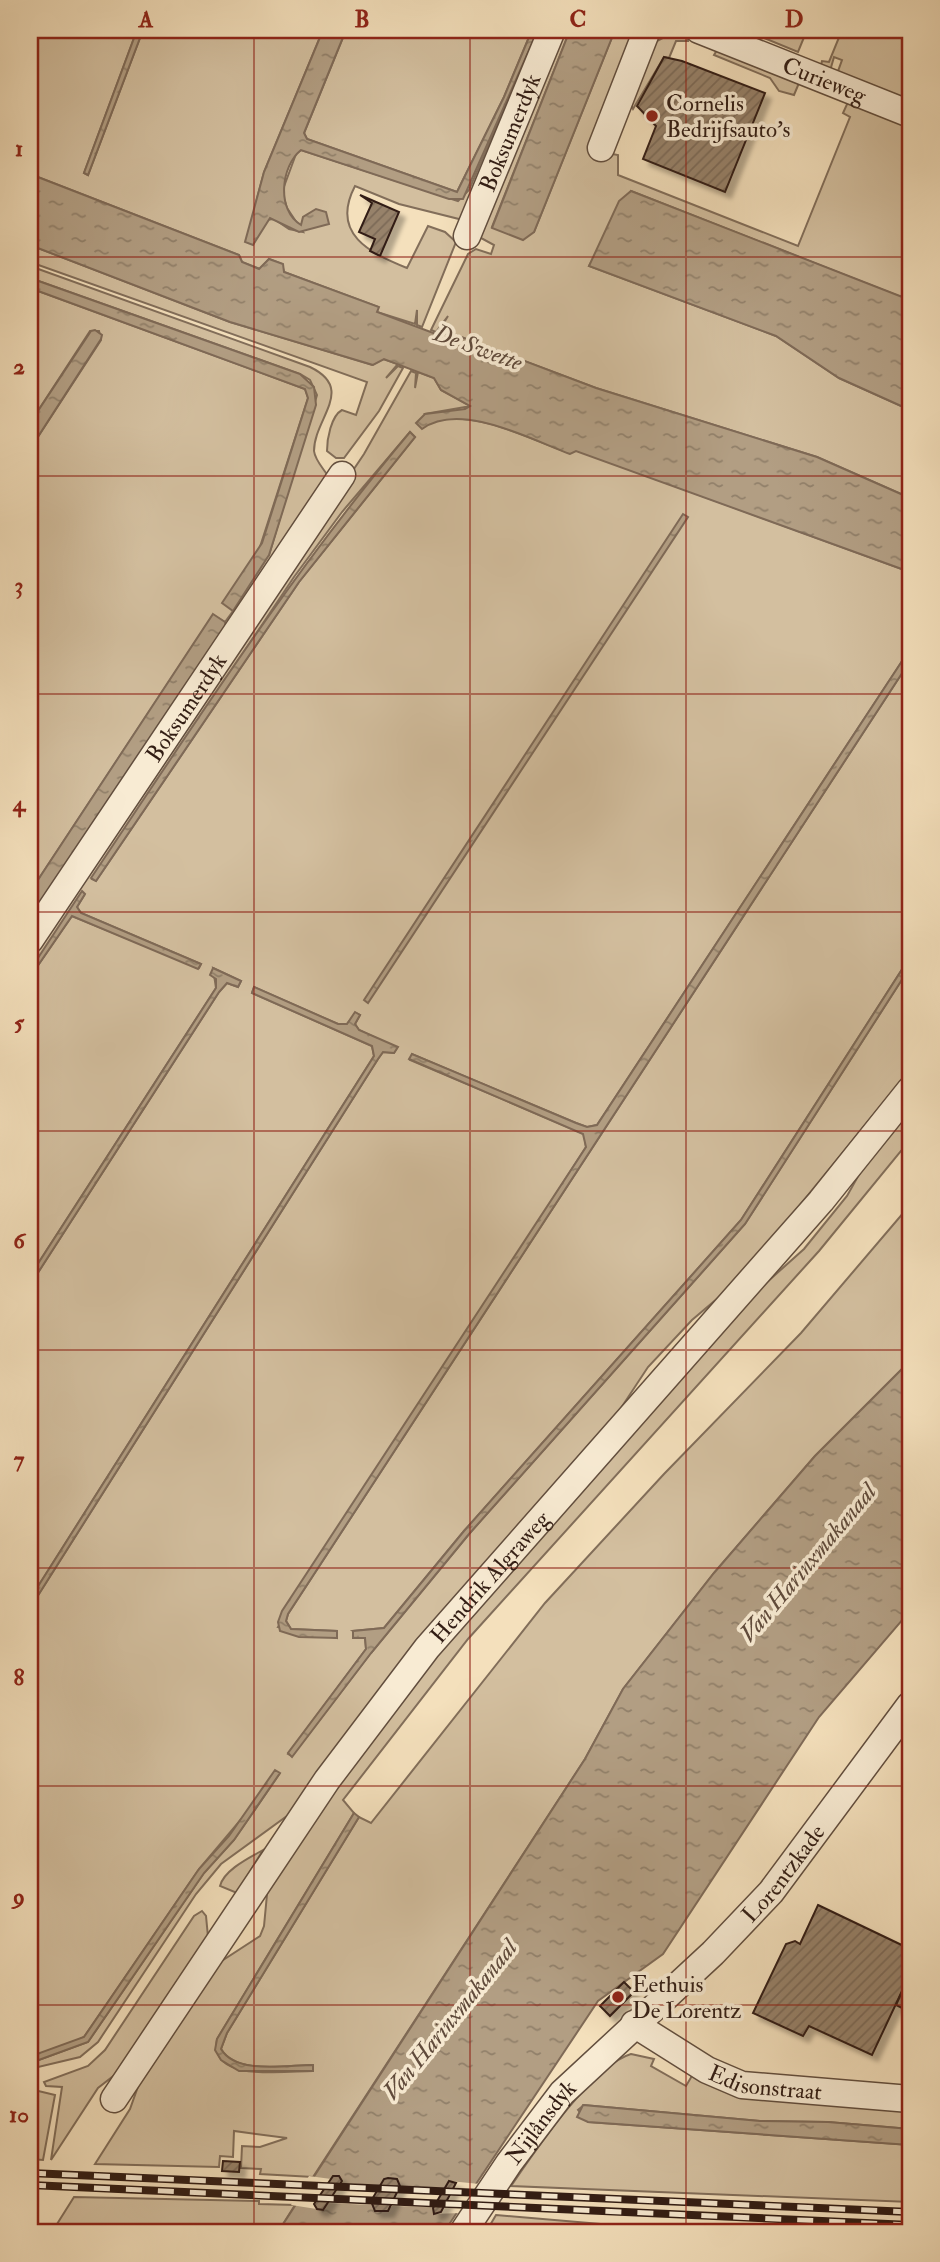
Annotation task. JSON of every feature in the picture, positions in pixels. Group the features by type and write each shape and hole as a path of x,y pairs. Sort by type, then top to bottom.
{"street":[{"name":"Boksumerdyk","path":"467,236 552,30"},
{"path":"601,148 647,30"},
{"name":"Curieweg","path":"699,30 910,114"},
{"name":"Boksumerdyk","path":"30,940 342,475"},
{"name":"Hendrik Algraweg","path":"114,2099 320,1790 427,1648 821,1201 910,1090"},
{"name":"Lorentzkade","path":"634,2024 713,1953 771,1892 910,1705"},
{"name":"Edisonstraat","path":"634,2024 718,2077 742,2085 910,2099"},
{"name":"Nijlânsdyk","path":"463,2232 509,2163 555,2102 634,2024"}],"shaded area":[{"path":"30,30 137,30 84,173 88,175 143,30 323,30 264,172 255,206 266,220 274,219 289,229 303,232 287,208 282,192 296,154 301,150 458,201 469,190 538,30 546,30 463,220 399,204 355,186 347,217 351,229 358,239 380,256 407,268 428,226 445,232 456,242 422,327 417,325 417,310 415,324 377,312 378,307 284,272 282,264 269,259 260,269 242,262 239,255 30,174"},
{"path":"346,30 532,30 504,97 457,192 307,139 304,133"},
{"path":"559,30 570,30 492,227 534,232 615,30 639,30 612,154 618,155 618,175 798,246 850,117 843,113 848,102 910,124 910,275 901,297 631,191 589,266 776,336 839,378 910,410 910,498 817,457 596,388 440,329 448,316 436,332 431,330 468,254 476,249 491,254 494,245 481,238 478,229"},
{"path":"759,30 807,30 798,52 757,35"},
{"path":"842,30 910,30 910,103 837,74 842,60 834,57 830,71 821,65 822,61 829,62"},
{"path":"672,33 687,35 688,41 676,41 669,58 664,57 633,109 631,105 651,49 657,41"},
{"path":"717,50 799,83 794,95 779,91 770,78 714,55"},
{"path":"30,245 230,322 372,365 383,359 398,364 386,378 398,366 403,368 379,411 344,458 336,458 327,451 332,422 342,410 356,415 367,382 30,262"},
{"path":"30,266 310,367 330,385 331,395 314,451 328,476 239,615 233,611 225,622 213,615 30,892 30,449 101,340 99,331 90,331 30,423 30,288 305,389 308,398 259,550 269,555 317,395 310,380 300,374 30,278"},
{"path":"411,371 416,373 415,388 418,372 434,378 441,390 471,406 425,414 432,422 467,419 484,422 569,453 576,450 910,572 910,649 597,1125 587,1127 576,1123 412,1054 410,1060 584,1134 586,1147 278,1627 337,1638 337,1631 291,1629 286,1621 288,1614 910,661 910,957 741,1220 464,1531 384,1628 353,1631 365,1638 366,1649 288,1754 292,1756 371,1653 469,1534 745,1224 910,967 910,1070 738,1281 692,1320 648,1367 619,1411 291,1813 221,1864 196,1894 98,2042 80,2057 30,2069 33,2055 30,2053 30,1608 378,1059 383,1052 394,1053 397,1048 359,1030 355,1024 360,1015 356,1013 347,1024 338,1024 254,987 252,993 372,1046 374,1056 30,1599 30,1285 219,992 227,983 238,987 241,981 213,968 216,988 30,1276 30,977 72,916 199,968 201,964 81,913 77,907 85,894 30,970 30,951 364,454","holes":["410,432 415,437 299,582 96,881 92,879 294,577 342,512","280,1773 234,1840 204,1873 88,2042 36,2061 84,2037 199,1869"]},
{"path":"910,1107 910,1139 901,1151 819,1251 468,1639 343,1800 354,1813 217,2039 218,2053 225,2063 236,2068 268,2072 313,2071 313,2065 250,2065 228,2057 221,2049 227,2033 359,1817 371,1823 545,1603 664,1474 801,1333 910,1205 910,1361 815,1456 714,1573 623,1689 585,1759 313,2177 260,2174 261,2169 241,2168 242,2146 260,2147 287,2138 234,2131 233,2157 220,2156 219,2167 95,2164 130,2109 140,2081 214,1966 260,1936 264,1926 268,1884 337,1784 435,1656 756,1292 804,1249 847,1196 870,1155"},
{"path":"263,1850 237,1893 220,1886 226,1875"},
{"path":"202,1911 206,1916 208,1937 121,2070 98,2088 51,2160 62,2087 46,2086 44,2082 88,2066 105,2050 194,1916"},
{"path":"631,2054 654,2059 651,2066 686,2086 693,2074 910,2108 910,2129 828,2122 760,2121 584,2105 578,2110 588,2122 910,2145 910,2202 511,2186 549,2132 583,2091 616,2061"},
{"path":"30,2089 55,2095 43,2160 30,2159"},
{"path":"74,2197 259,2201 259,2204 295,2205 278,2232 52,2232"},
{"path":"496,2215 624,2226 757,2232 486,2232"}],"water":[{"path":"137,30 143,30 88,175 84,173"},
{"path":"323,30 346,30 304,133 307,139 457,192 504,97 532,30 538,30 463,199 449,199 301,150 289,166 286,177 284,188 288,209 301,225 303,217 316,209 326,212 329,224 299,232 270,218 253,245 245,242 264,172"},
{"path":"570,30 615,30 534,232 523,240 492,228"},
{"name":"De Swette","path":"30,174 239,255 242,262 259,269 269,259 283,264 284,272 379,307 377,312 436,334 440,329 596,388 817,457 910,498 910,572 576,451 570,454 495,425 456,419 438,421 422,429 416,423 425,414 470,406 441,390 434,378 384,359 373,365 230,322 30,245"},
{"path":"631,191 910,300 910,410 839,378 776,336 589,266 619,201"},
{"path":"30,278 300,374 314,387 316,405 269,555 233,611 222,603 262,543 308,398 305,389 30,288"},
{"path":"95,330 102,335 101,339 30,449 30,423 91,331"},
{"path":"410,432 415,437 299,582 96,881 91,878 284,595"},
{"path":"683,514 688,517 368,1003 364,1000"},
{"path":"213,614 225,622 226,628 30,924 30,892"},
{"path":"910,649 910,661 288,1614 286,1621 291,1629 337,1631 337,1638 299,1637 280,1631 278,1622 282,1611 586,1147 583,1134 409,1059 412,1054 576,1123 587,1127 597,1125"},
{"path":"82,891 85,894 77,907 81,913 201,964 198,969 72,916 30,977 30,970"},
{"path":"910,957 910,967 745,1224 469,1534 371,1653 292,1757 288,1753 366,1649 365,1638 353,1638 353,1631 384,1628 464,1531 741,1220"},
{"path":"213,968 241,981 238,987 227,983 219,992 30,1285 30,1276 216,988 216,979 210,975"},
{"path":"254,987 338,1024 347,1024 355,1012 360,1015 355,1024 359,1030 398,1047 394,1053 383,1052 378,1059 30,1608 30,1599 374,1056 372,1046 252,993"},
{"name":"Van Harinxmakanaal","path":"910,1361 910,1611 819,1717 663,1954 598,2001 444,2232 278,2232 585,1759 623,1689 714,1573 815,1456"},
{"path":"275,1770 280,1773 234,1840 204,1873 88,2042 36,2061 34,2055 84,2037 199,1869 229,1836"},
{"path":"354,1813 359,1817 227,2033 221,2049 228,2057 250,2065 313,2065 313,2071 239,2071 221,2060 215,2050 217,2039"},
{"path":"583,2105 760,2121 828,2122 910,2129 910,2145 588,2122 577,2117"}],"pier":[{"path":"309,2176 331,2179 339,2176 341,2183 380,2185 388,2178 397,2179 401,2186 445,2188 449,2181 480,2184 460,2213 434,2214 432,2207 392,2206 388,2211 375,2211 372,2205 328,2203 323,2210 291,2205"}],"building":[{"path":"664,57 682,61 765,93 725,192 643,159 656,126 637,106"},
{"path":"360,195 399,212 380,256 370,251 375,239 359,232 372,203"},
{"path":"818,1905 910,1949 910,1974 872,2055 809,2026 803,2036 753,2013 786,1944 795,1941 800,1944"},
{"path":"910,1974 910,2012 896,2005"},
{"path":"624,1982 634,1992 610,2016 600,2006"},
{"path":"223,2161 240,2162 239,2172 222,2171"},
{"path":"333,2176 339,2176 342,2181 323,2210 317,2209 314,2204"},
{"path":"384,2179 397,2179 400,2186 388,2211 375,2211 371,2201"},
{"path":"449,2181 456,2183 441,2212 434,2214 433,2208"}],"railway":[{"path":"30,2173 910,2212"},
{"path":"30,2185 910,2225"}],"place":[{"name":"Cornelis Bedrijfsauto's","path":"652,116"},
{"name":"Eethuis De Lorentz","path":"618,1997"}]}
